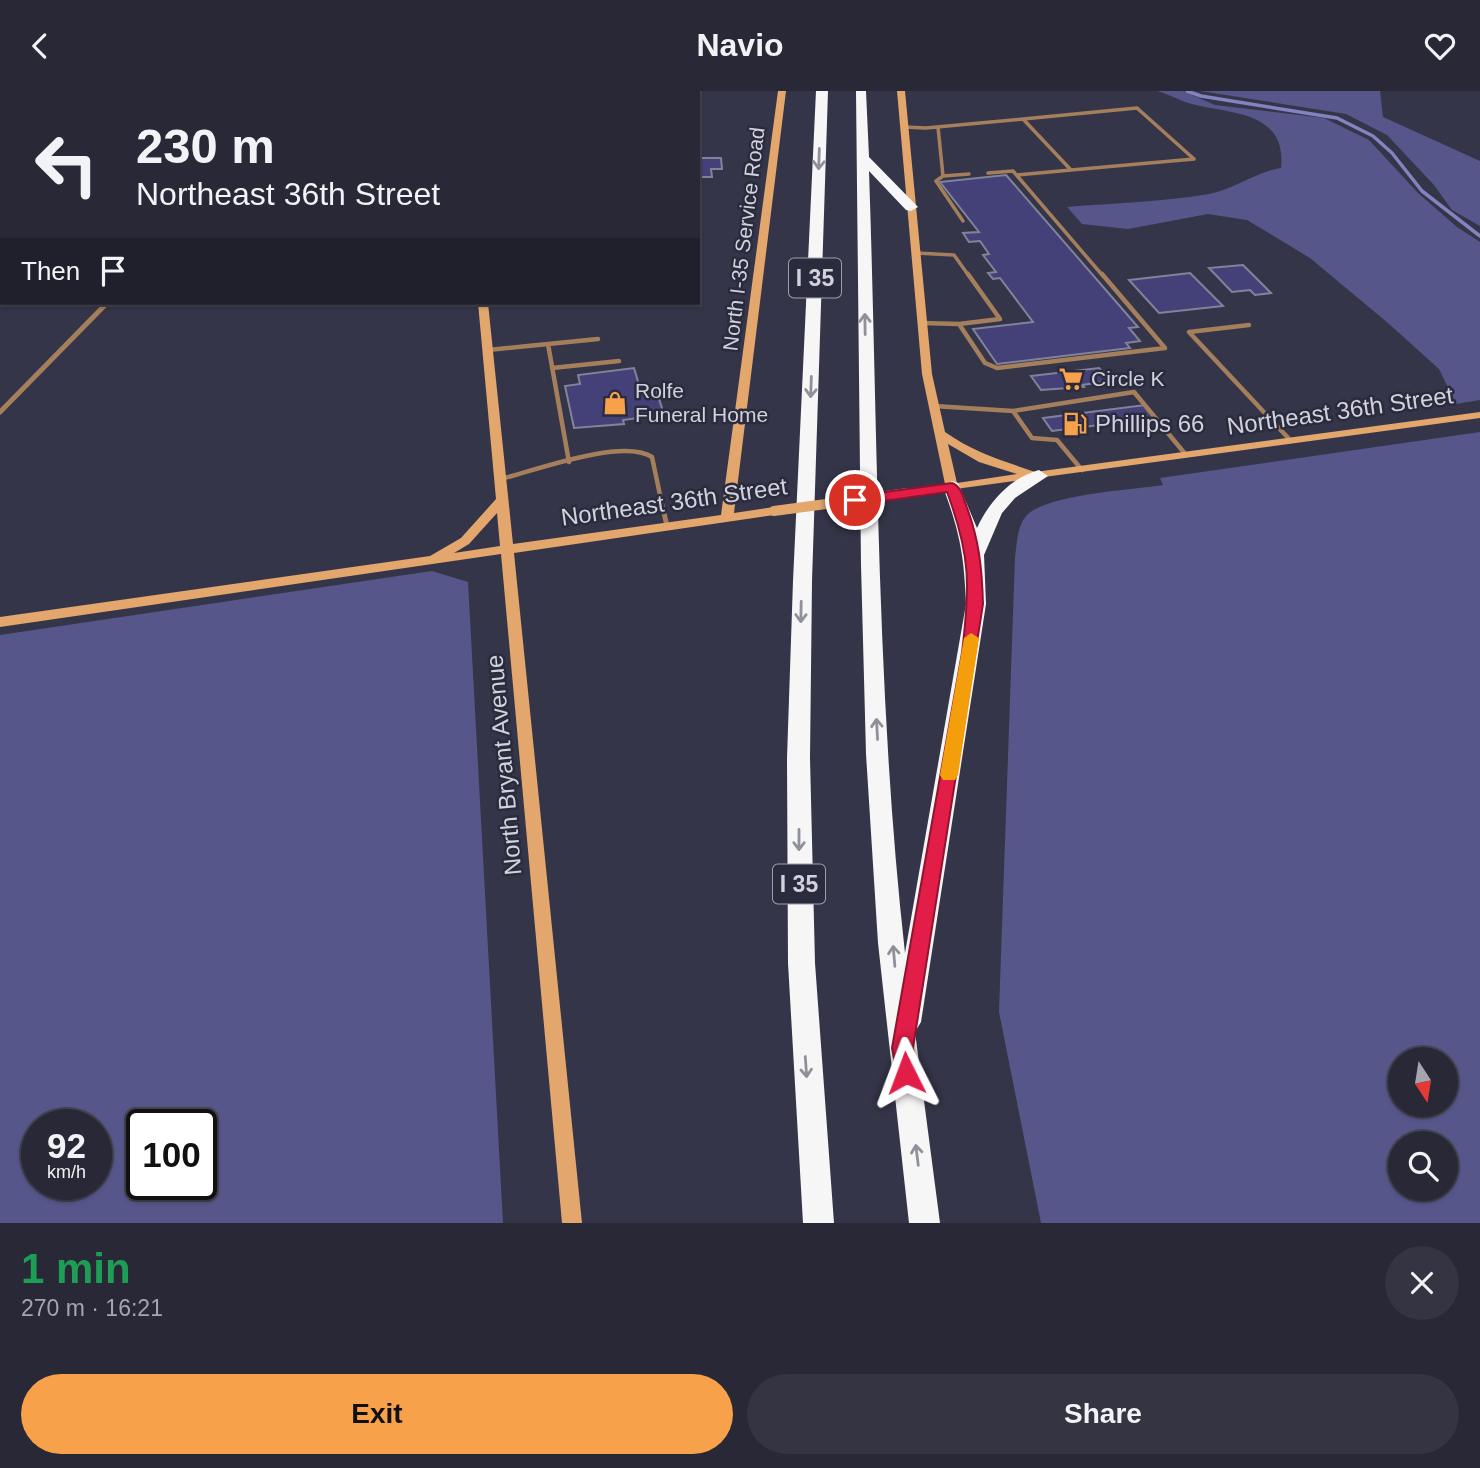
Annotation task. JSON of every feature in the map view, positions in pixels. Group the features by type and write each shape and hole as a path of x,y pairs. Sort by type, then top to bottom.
{"highway":[{"name":"I 35","path":"818,1223 805,1051 799,863 803,531 822,91"},
{"name":"I 35","path":"861,91 868,540 884,851 902,1048 925,1223"},
{"path":"863,158 911,207"},
{"path":"974,555 994,511 1009,494 1039,476"},
{"path":"902,1048 970,653 976,604 974,555 969,532 952,487"}],"main road":[{"name":"North I-35 Service Road","path":"727,517 782,91"},
{"path":"901,91 921,323 934,405 952,487"},
{"name":"North Bryant Avenue","path":"483,305 572,1223"},
{"name":"Northeast 36th Street","path":"0,622 727,517 1480,415"},
{"path":"940,433 970,455 992,465 1039,476"},
{"path":"427,561 465,541 503,499"}],"street":[{"path":"0,412 105,305"}],"lane":[{"path":"904,127 938,127 1137,108 1194,159 1017,175"},
{"path":"1023,119 1071,170"},
{"path":"938,127 943,176"},
{"path":"959,324 985,363 997,368 1165,348 1013,171 988,173"},
{"path":"963,221 936,181 943,176 969,174"},
{"path":"915,253 954,255 1000,319 959,324 921,323"},
{"path":"1249,325 1189,332 1291,441"},
{"path":"488,350 598,338"},
{"path":"548,344 569,462"},
{"path":"552,368 619,361"},
{"path":"934,405 1013,411 1134,392 1186,455"},
{"path":"1013,411 1032,438 1057,440 1082,470"},
{"path":"501,479 615,450 632,448 643,451 652,457 667,526"}],"shaded area":[{"path":"1157,91 1183,91 1215,105 1324,118 1369,140 1418,193 1457,227 1480,242 1480,400 1456,404 1439,369 1388,323 1310,258 1247,220 1208,214 1128,229 1082,224 1067,207 1156,201 1209,194 1281,168 1280,149 1275,135 1266,125 1253,118 1192,104"},
{"path":"1200,91 1380,91 1383,117 1480,161 1480,226 1452,210 1434,185 1387,135 1346,114"},
{"path":"1480,432 1480,1223 1041,1223 999,1012 1017,541 1026,516 1051,503 1111,491 1163,485 1160,478"},
{"path":"432,571 468,582 503,1223 0,1223 0,635"}],"building":[{"path":"700,158 721,158 722,169 711,169 712,177 700,177"},
{"path":"1006,175 1138,327 1129,328 1140,341 1126,343 1130,348 997,364 973,329 1033,322 1000,278 993,279 988,273 996,272 983,255 989,254 980,241 969,242 963,233 979,232 940,182"},
{"path":"1243,265 1271,293 1255,295 1250,290 1232,292 1209,268"},
{"path":"1190,273 1223,306 1159,313 1129,280"},
{"name":"Rolfe Funeral Home","path":"634,368 640,388 656,389 665,418 654,420 653,416 623,420 624,424 574,428 565,386 580,384 578,375"},
{"name":"Circle K","path":"1099,368 1110,381 1082,385 1084,387 1041,390 1031,376"},
{"name":"Phillips 66","path":"1145,405 1155,418 1052,431 1043,418"}],"waterway":[{"path":"1187,91 1201,96 1337,118 1373,136 1392,153 1422,191 1480,236"}],"slow traffic":[{"path":"949,775 971,638"}],"place":[{"name":"Circle K","path":"1071,379"},
{"name":"Rolfe Funeral Home","path":"615,403"},
{"name":"Phillips 66","path":"1075,424"}],"route":[{"path":"855,500 952,487 969,532 974,555 976,604 970,653 902,1048 906,1073"}]}
